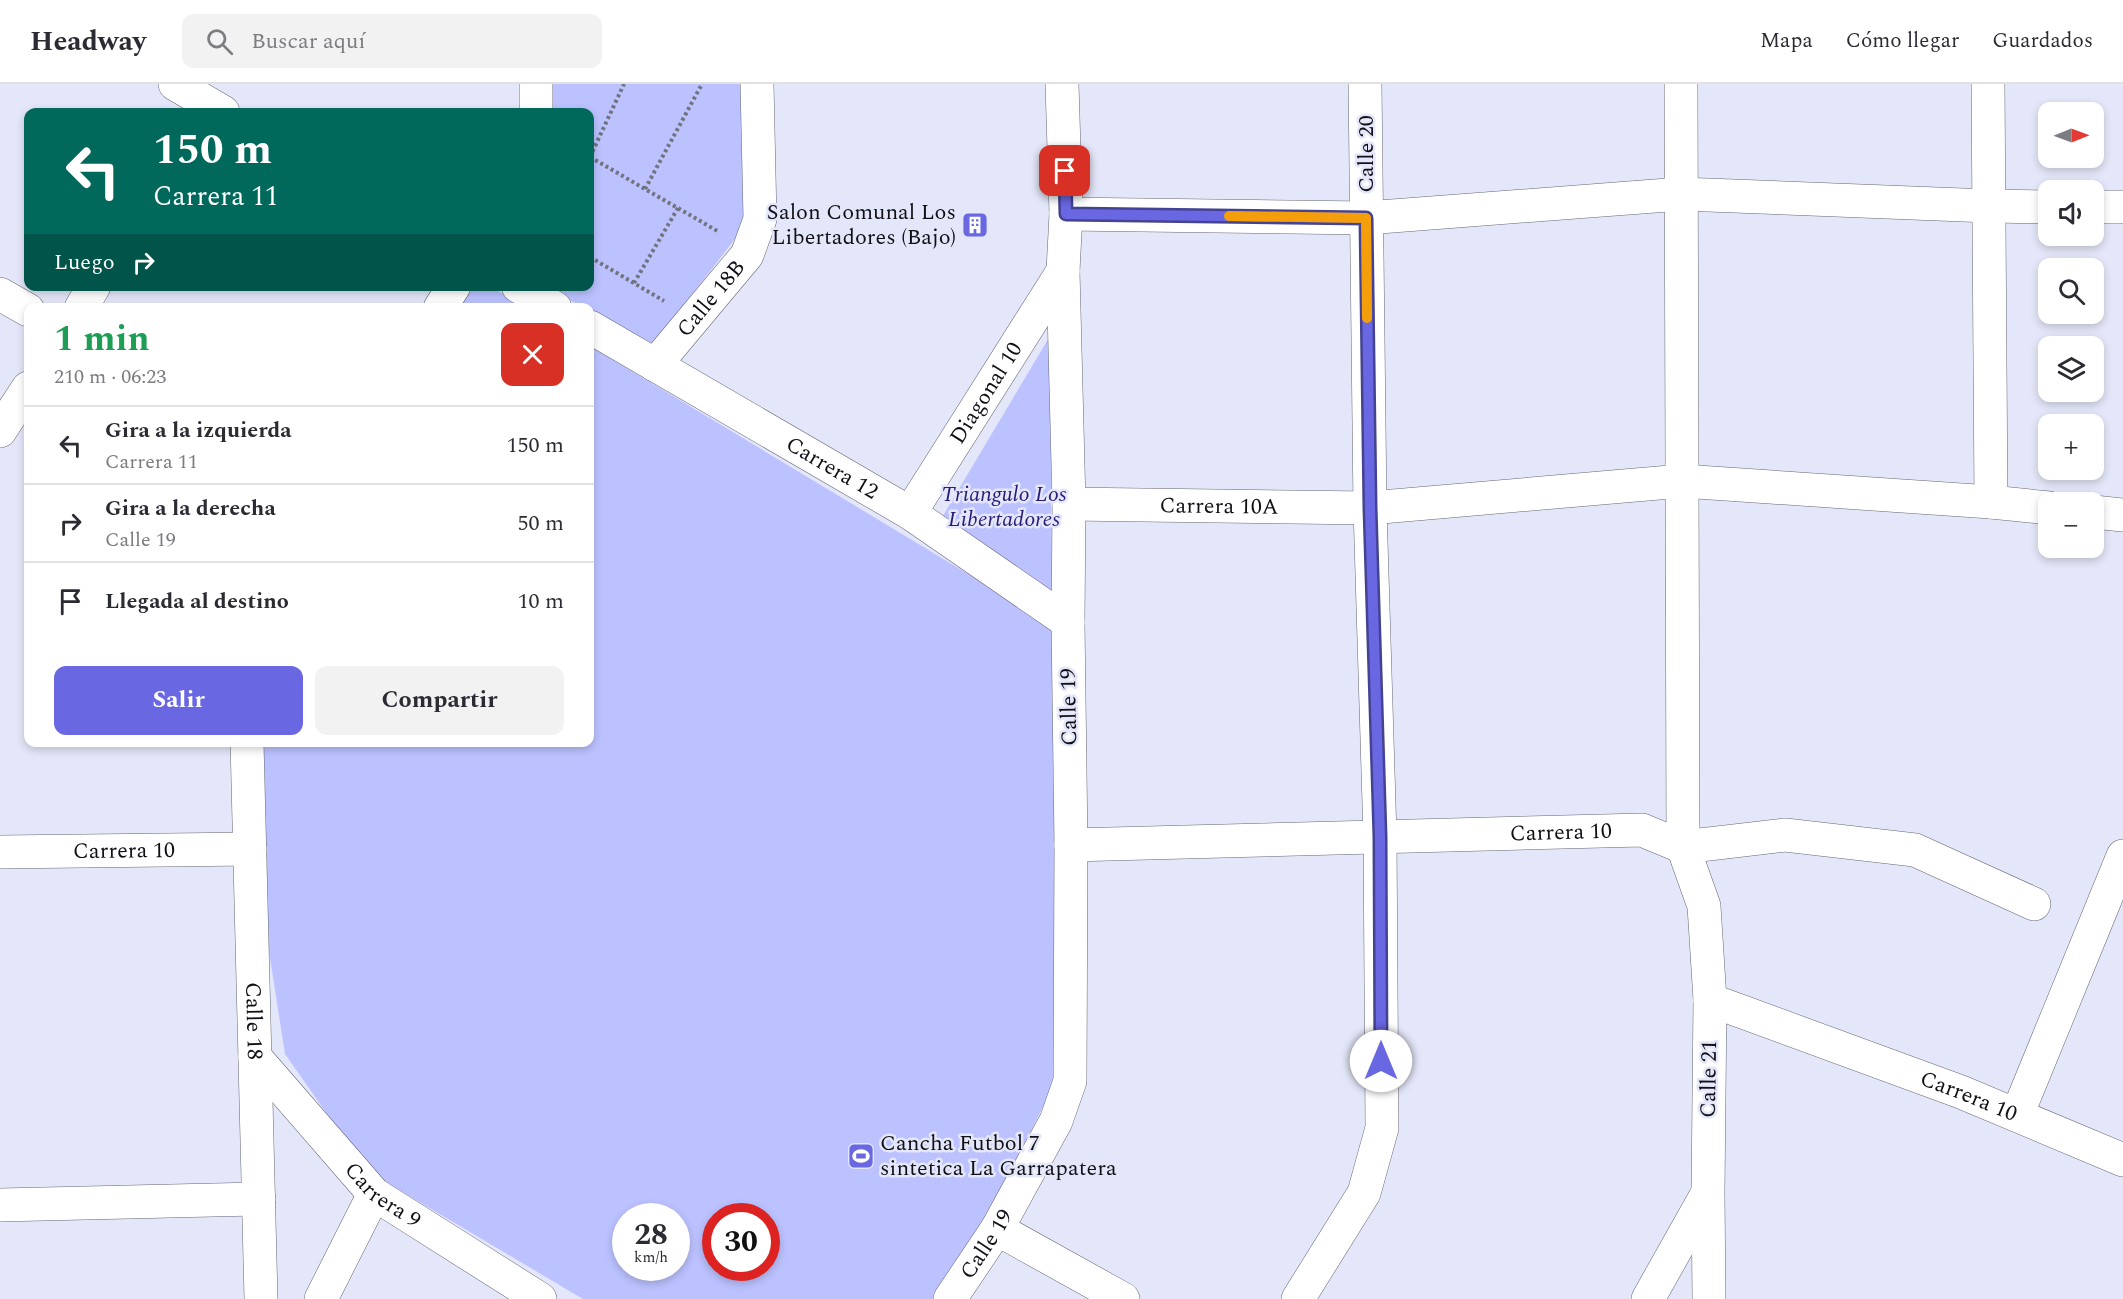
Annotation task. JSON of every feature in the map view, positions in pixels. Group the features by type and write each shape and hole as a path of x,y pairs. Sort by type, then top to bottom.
{"street":[{"path":"175,84 211,103"},
{"path":"536,84 536,108"},
{"name":"Calle 18B","path":"655,365 747,255 760,219 757,84"},
{"name":"Calle 19","path":"950,1299 997,1229 1056,1121 1070,1081 1069,504 1062,271 1066,214 1062,84"},
{"name":"Calle 20","path":"1298,1299 1364,1193 1382,1128 1380,837 1370,508 1365,84"},
{"name":"Calle 21","path":"1648,1299 1708,1193 1710,1000 1704,906 1683,847 1681,84"},
{"path":"1988,84 1991,502 2038,507"},
{"path":"1066,214 1366,218 1681,194 2038,207"},
{"path":"2104,207 2123,207"},
{"name":"Diagonal 10","path":"910,513 1062,271"},
{"path":"526,291 547,303"},
{"path":"0,294 24,308"},
{"name":"Carrera 12","path":"594,329 910,513 1068,622"},
{"path":"0,431 24,394"},
{"name":"Carrera 10A","path":"1069,504 1370,508 1682,481 1991,502"},
{"path":"2104,513 2123,515"},
{"name":"Calle 18","path":"247,747 261,1299"},
{"name":"Carrera 10","path":"1071,845 1642,830 1683,847 1785,835 1915,850 2034,904"},
{"name":"Carrera 10","path":"0,852 250,849"},
{"path":"2016,1115 2123,856"},
{"name":"Carrera 10","path":"1710,1000 1950,1088 2123,1160"},
{"name":"Carrera 9","path":"255,1057 374,1194 540,1299"},
{"path":"1708,1193 1709,1299"},
{"path":"321,1299 374,1194"},
{"path":"0,1205 259,1199"},
{"path":"997,1229 1123,1299"}],"path":[{"path":"594,148 624,84"},
{"path":"645,189 702,84"},
{"path":"594,159 749,249"},
{"path":"634,284 678,208"},
{"path":"594,259 694,319"}],"green space":[{"path":"550,84 744,84 748,222 654,344 594,312 594,303 576,303 552,291 594,291 594,108 549,108"},
{"path":"469,291 498,291 519,303 462,303"},
{"name":"Triangulo Los Libertadores","path":"1050,336 1052,592 938,524"},
{"path":"594,348 1053,625 1057,1079 983,1227 936,1299 583,1299 367,1171 285,1054 258,881 261,747 594,747"}],"slow traffic":[{"path":"1229,216 1366,218 1367,318"}],"place":[{"name":"Salon Comunal Los Libertadores (Bajo)","path":"975,225"},
{"name":"Cancha Futbol 7 sintetica La Garrapatera","path":"861,1156"}],"route":[{"path":"1065,171 1066,214 1366,218 1370,508 1380,837 1381,1061"}]}
